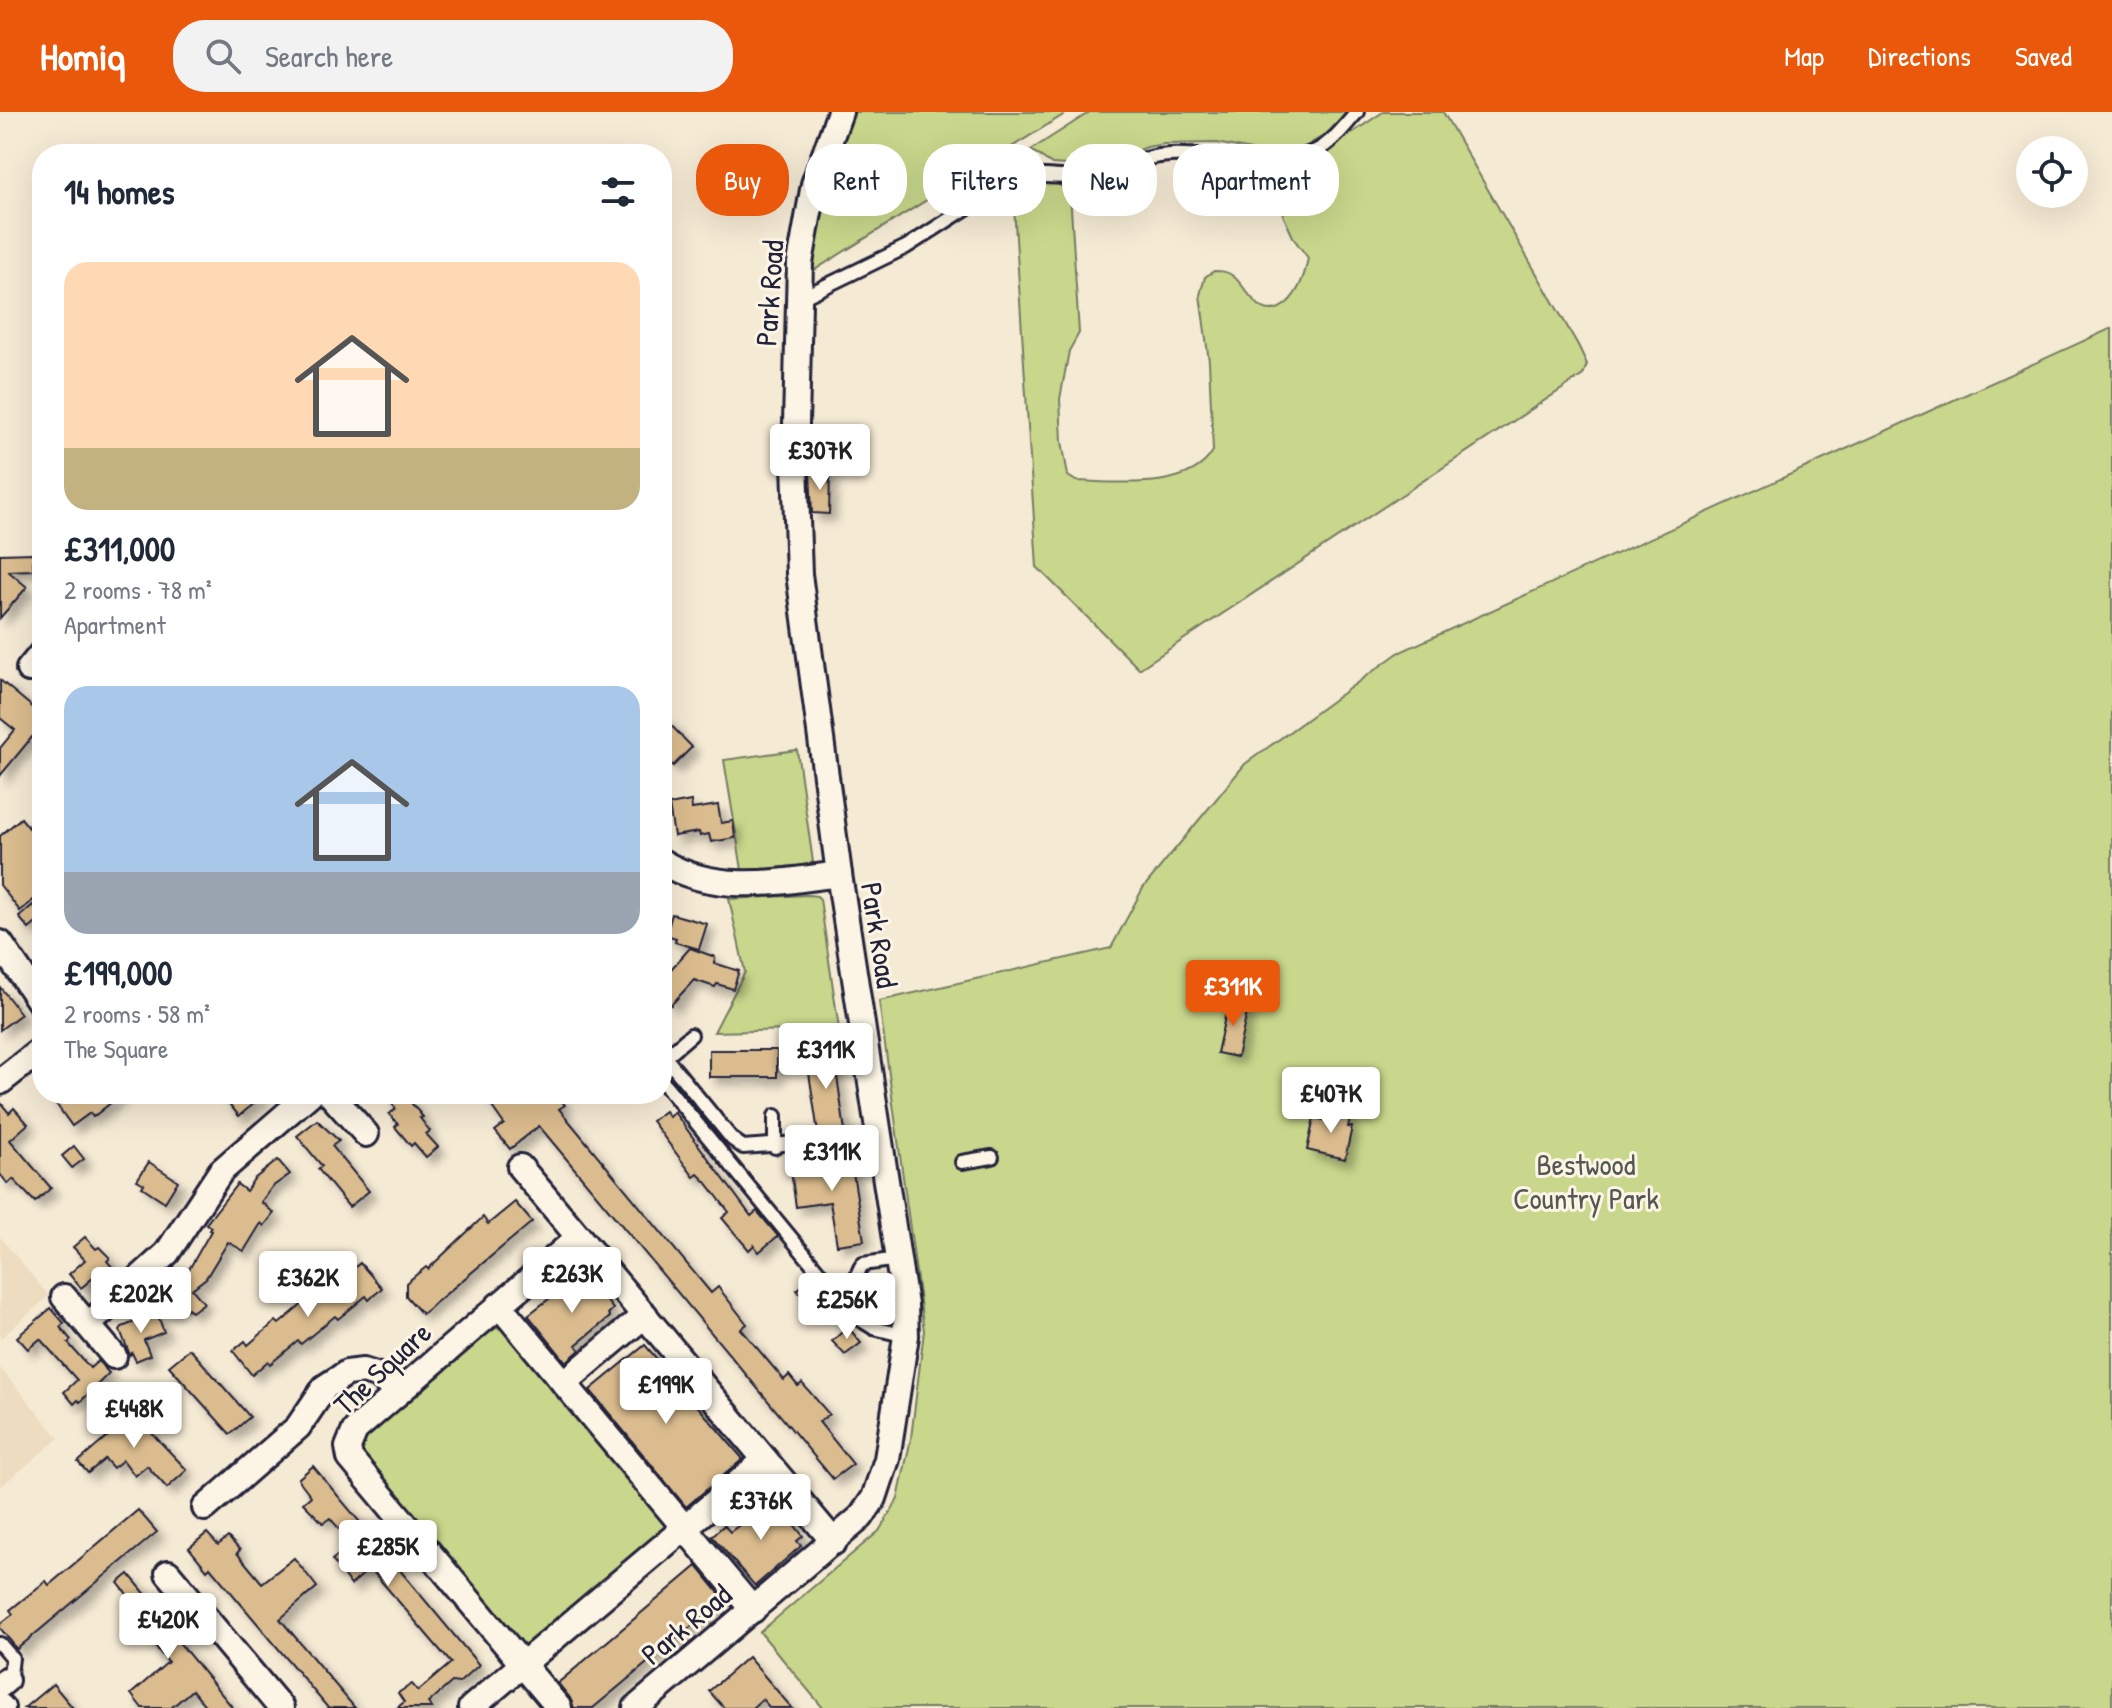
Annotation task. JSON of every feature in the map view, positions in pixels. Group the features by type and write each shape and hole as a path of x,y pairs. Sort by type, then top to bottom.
{"street":[{"name":"Park Road","path":"636,1708 861,1517 874,1498 887,1459 906,1336 898,1259 839,874 799,574 795,464 800,263 814,184 840,112"},
{"path":"672,870 731,884 760,884 839,874"},
{"path":"0,943 32,990"},
{"path":"0,1082 32,1057"},
{"path":"88,1325 167,1253 215,1178 298,1104"},
{"path":"339,1104 366,1134"},
{"path":"520,1167 834,1542"},
{"name":"The Square","path":"559,1708 350,1458 348,1447 355,1430 579,1237"},
{"path":"64,1297 114,1356"},
{"path":"499,1305 753,1610"},
{"path":"564,1383 645,1315"},
{"path":"205,1508 228,1472 306,1419 325,1387 347,1373 363,1371 379,1376 398,1393"},
{"path":"471,1708 765,1460"},
{"path":"168,1573 281,1708"}],"lane":[{"path":"799,299 906,247 1012,179 1030,174 1093,176 1134,162 1168,155 1252,159 1307,155 1329,143 1357,112"},
{"path":"672,1051 691,1035"},
{"path":"672,1066 732,1139 743,1147 880,1137"},
{"path":"672,1093 856,1317 874,1328 906,1336"},
{"path":"775,1116 775,1147"},
{"path":"962,1162 992,1157"},
{"path":"874,1328 861,1298 857,1271 873,1260 898,1259"},
{"path":"0,1644 12,1658 10,1675 3,1682"}],"shaded area":[{"path":"0,1237 49,1296 0,1339"},
{"path":"0,1368 59,1438 0,1487"}],"green space":[{"path":"848,112 1068,112 1017,144 923,144 923,202 907,212 907,144 840,144"},
{"path":"1090,112 1353,112 1309,144 1062,144 1062,165 1046,160 1046,144 1040,144"},
{"path":"1383,112 1443,112 1578,345 1587,364 1583,375 1139,669 1037,567 1015,216 1046,216 1046,182 1062,187 1062,216 1072,216 1079,333 1069,351 1060,399 1068,476 1076,481 1130,483 1170,479 1202,464 1213,451 1209,361 1200,295 1205,277 1214,271 1228,273 1256,302 1269,310 1287,303 1301,282 1308,258 1294,239 1283,216 1339,216 1339,144 1336,144"},
{"path":"822,216 901,216 808,274"},
{"name":"Bestwood Country Park","path":"2112,328 2112,1708 823,1708 760,1632 879,1531 898,1499 911,1438 924,1331 879,1001 1111,948 1143,888 1245,764 1398,653"},
{"path":"797,750 813,862 804,866 742,870 724,760"},
{"path":"808,895 820,899 839,1029 714,1032 745,972 729,899"},
{"path":"497,1328 510,1331 671,1522 670,1533 530,1649 519,1644 492,1613 362,1452 364,1439 487,1333"}],"building":[{"path":"810,472 830,472 829,514 812,513"},
{"path":"32,553 32,570 8,571 27,587 0,618 0,554"},
{"path":"0,680 32,707 32,737 0,776 0,748 15,730 0,718"},
{"path":"672,726 692,747 672,765"},
{"path":"691,801 692,809 718,805 721,823 733,821 735,838 711,842 709,834 700,836 699,832 674,836 672,804"},
{"path":"21,818 32,832 32,901 20,911 0,885 0,836"},
{"path":"32,906 32,926 29,929 19,917"},
{"path":"672,914 707,924 699,949 675,942 676,938 672,937"},
{"path":"690,948 715,957 714,963 739,971 733,989 694,980 672,1004 672,968"},
{"path":"0,987 21,1014 0,1030"},
{"path":"1229,999 1249,1004 1237,1057 1217,1053"},
{"path":"833,1049 845,1131 818,1133 806,1053"},
{"path":"709,1050 777,1050 777,1077 709,1077"},
{"path":"0,1102 9,1113 14,1108 28,1124 10,1140 51,1188 35,1202 13,1179 8,1184 0,1174"},
{"path":"56,1104 109,1104 93,1117 90,1113 72,1126"},
{"path":"229,1104 253,1104 239,1116"},
{"path":"392,1104 412,1104 430,1131 426,1134 438,1147 426,1157 414,1143 411,1146 395,1127 398,1124 389,1114 396,1109"},
{"path":"490,1104 564,1104 559,1109 711,1293 718,1287 747,1324 741,1329 784,1380 789,1375 798,1386 802,1383 829,1414 819,1422 853,1464 833,1479 539,1126 510,1149 495,1131 504,1124"},
{"path":"1326,1109 1351,1115 1348,1127 1352,1127 1345,1159 1307,1150 1314,1118 1324,1120"},
{"path":"665,1111 669,1117 674,1112 751,1216 757,1211 778,1236 759,1252 754,1245 749,1250 722,1218 729,1212 698,1174 694,1177 652,1121"},
{"path":"317,1120 339,1141 332,1146 369,1191 349,1207 318,1169 322,1166 297,1136"},
{"path":"74,1146 84,1159 72,1168 62,1156"},
{"path":"849,1148 864,1241 837,1245 830,1202 796,1207 791,1171 824,1166 822,1150"},
{"path":"278,1160 290,1174 272,1187 261,1202 274,1213 264,1226 261,1223 244,1251 228,1242 206,1278 192,1289 204,1303 192,1312 178,1301 167,1311 165,1309 173,1295 163,1277 174,1267 184,1278 211,1231 206,1224 237,1184 246,1191 254,1179"},
{"path":"149,1162 178,1181 165,1202 142,1187 144,1184 137,1180"},
{"path":"515,1202 532,1222 422,1314 406,1296 406,1283 426,1267 428,1269 483,1217 488,1224"},
{"path":"85,1237 110,1258 107,1261 114,1269 99,1283 94,1277 81,1288 69,1274 85,1260 73,1247"},
{"path":"360,1263 382,1288 369,1300 366,1296 338,1319 335,1316 301,1344 298,1341 252,1375 233,1351 245,1341 248,1345 276,1321 279,1324 312,1296 315,1300"},
{"path":"584,1272 613,1309 608,1314 610,1317 576,1345 580,1350 566,1362 528,1315"},
{"path":"812,1278 831,1301 816,1314 797,1290"},
{"path":"51,1308 64,1323 60,1327 71,1340 68,1343 90,1368 98,1361 109,1373 80,1402 78,1400 74,1404 64,1392 77,1380 40,1339 28,1349 17,1337"},
{"path":"157,1313 164,1332 144,1340 150,1355 136,1361 132,1353 130,1355 120,1330"},
{"path":"848,1327 861,1343 845,1355 832,1341"},
{"path":"645,1345 743,1459 686,1507 590,1390"},
{"path":"190,1349 250,1417 230,1434 169,1366"},
{"path":"125,1405 187,1470 167,1488 147,1466 135,1476 123,1460 113,1468 105,1459 88,1473 78,1462 113,1432 105,1423"},
{"path":"313,1466 479,1665 459,1683 452,1682 428,1703 432,1708 397,1708 404,1702 398,1693 412,1684 418,1691 451,1663 370,1568 351,1585 332,1560 352,1544 330,1518 323,1523 303,1503 311,1496 298,1479"},
{"path":"774,1499 803,1536 797,1541 801,1546 755,1586 712,1536 724,1525 730,1532"},
{"path":"138,1510 157,1532 17,1649 0,1628 0,1624 13,1614 10,1610 46,1581 49,1585"},
{"path":"207,1533 218,1545 228,1537 262,1583 294,1558 317,1587 280,1619 355,1708 328,1708 210,1567 207,1570 189,1548"},
{"path":"697,1566 724,1599 593,1708 574,1708 558,1683"},
{"path":"129,1574 158,1609 154,1612 233,1708 207,1708 192,1690 171,1708 142,1708 131,1694 168,1662 130,1616 139,1609 118,1583"},
{"path":"748,1657 792,1708 770,1708 762,1699 752,1708 724,1708 709,1691"},
{"path":"53,1684 73,1708 24,1708"}]}
